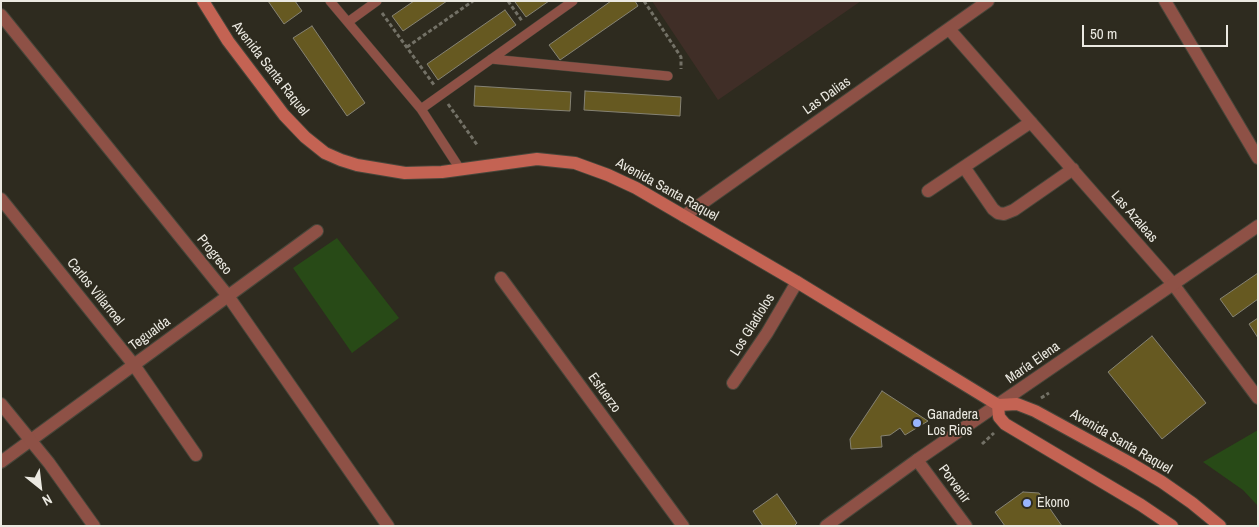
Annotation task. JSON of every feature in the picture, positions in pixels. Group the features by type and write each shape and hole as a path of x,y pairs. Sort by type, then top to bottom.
{"main road":[{"name":"Avenida Santa Raquel","path":"203,1 228,41 284,116 325,152 341,160 380,170 423,173 460,170 536,159 575,163 592,168 629,185 684,216 797,282 998,405 1017,404 1026,407 1162,482 1192,502 1220,526"},
{"path":"998,405 999,418 1005,424 1141,505 1172,526"}],"street":[{"name":"Las Dalias","path":"684,216 988,1"},
{"path":"1165,1 1258,158"},
{"name":"Progreso","path":"1,15 228,296 388,526"},
{"name":"Las Azaleas","path":"949,29 1173,284 1258,398"},
{"path":"928,191 1031,122"},
{"path":"964,167 993,209 998,213 1004,214 1010,213 1073,169"},
{"name":"Carlos Villarroel","path":"1,199 134,365 196,454"},
{"name":"María Elena","path":"826,526 917,460 1258,226"},
{"name":"Tegualda","path":"1,462 317,231"},
{"name":"Esfuerzo","path":"502,278 683,526"},
{"name":"Los Gladiolos","path":"733,383 767,333 797,282"},
{"path":"1,404 31,440 94,526"},
{"name":"Porvenir","path":"917,460 966,526"}],"lane":[{"path":"330,1 421,109 460,170"},
{"path":"421,109 573,1"},
{"path":"348,22 376,2"},
{"path":"492,59 668,76"}],"path":[{"path":"407,47 473,1"},
{"path":"508,1 530,32"},
{"path":"644,1 681,57 681,72 668,76"},
{"path":"376,2 478,146"}],"shaded area":[{"path":"652,1 861,1 718,100"}],"green space":[{"path":"337,238 399,318 352,353 293,268"},
{"path":"1258,430 1258,506 1243,490 1203,462"}],"building":[{"path":"268,1 295,1 302,11 284,24"},
{"path":"414,1 447,1 403,31 392,16"},
{"path":"549,1 526,17 515,2"},
{"path":"611,1 635,1 638,6 560,60 549,45"},
{"path":"505,10 516,25 438,80 427,64"},
{"path":"312,26 365,103 347,116 293,38"},
{"path":"475,86 571,92 570,111 474,106"},
{"path":"585,91 681,97 680,116 584,110"},
{"path":"1258,273 1258,299 1233,317 1220,299"},
{"path":"1258,318 1258,338 1249,324"},
{"path":"1152,336 1206,403 1162,439 1108,372"},
{"path":"882,391 928,421 905,435 900,428 890,435 881,436 882,447 851,449 850,439"},
{"name":"Ekono","path":"1023,492 1039,493 1062,526 1005,526 995,512"},
{"path":"777,494 797,523 794,526 763,526 753,511"}],"place":[{"name":"Ganadera Los Rios","path":"917,423"},
{"name":"Ekono","path":"1027,503"}]}
